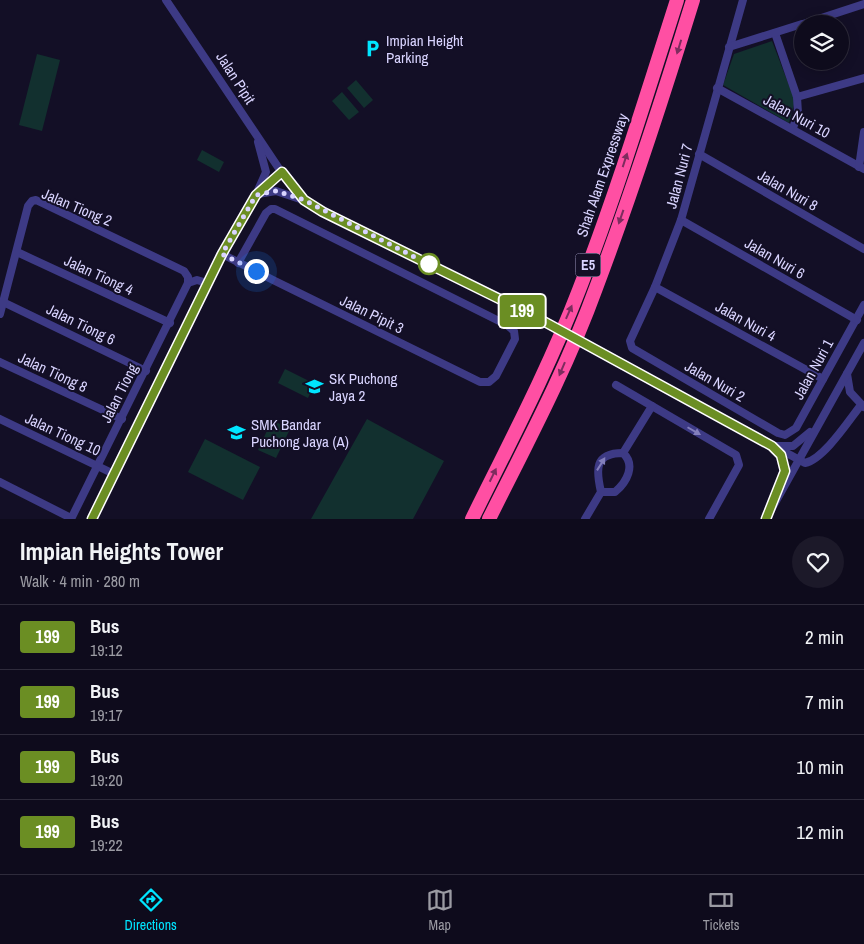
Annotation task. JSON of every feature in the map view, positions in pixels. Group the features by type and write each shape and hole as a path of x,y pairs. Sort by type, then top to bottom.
{"highway":[{"name":"Shah Alam Expressway","path":"472,519 538,385 578,291 616,190 677,0"},
{"name":"E5","path":"489,519 555,386 596,289 669,78 693,0"}],"street":[{"name":"Jalan Pipit","path":"166,0 282,172 304,200 351,226 534,316 798,460"},
{"name":"Jalan Nuri 7","path":"637,353 632,348 630,341 655,287 681,220 743,0"},
{"path":"830,15 864,4"},
{"path":"729,47 794,27"},
{"path":"775,33 798,97 798,113 792,128"},
{"path":"798,97 864,78"},
{"name":"Jalan Nuri 10","path":"717,88 862,168"},
{"path":"92,519 207,283 256,195 266,172 255,132"},
{"path":"862,168 864,132"},
{"name":"Jalan Nuri 8","path":"699,154 864,249"},
{"path":"256,195 282,172"},
{"path":"256,195 276,191 304,200"},
{"name":"Jalan Tiong 2","path":"0,314 28,206 36,200 184,271 188,280"},
{"name":"Jalan Pipit 3","path":"222,254 238,263 480,382 489,382 496,376 515,339 514,331 507,325 275,209 268,210 238,263"},
{"name":"Jalan Nuri 6","path":"681,220 857,320"},
{"name":"Jalan Tiong 4","path":"17,252 170,323"},
{"path":"188,280 207,283"},
{"name":"Jalan Tiong","path":"71,518 170,323 188,280"},
{"name":"Jalan Nuri 4","path":"655,287 823,379"},
{"name":"Jalan Tiong 6","path":"3,302 146,371"},
{"name":"Jalan Nuri 1","path":"778,433 785,435 796,428 864,306"},
{"path":"766,519 864,343"},
{"name":"Jalan Nuri 2","path":"637,353 778,433"},
{"name":"Jalan Tiong 8","path":"0,362 122,419"},
{"path":"798,460 805,463 817,458 863,406 850,392 847,374"},
{"path":"616,385 736,455 739,465 711,517"},
{"path":"623,453 652,406"},
{"name":"Jalan Tiong 10","path":"0,419 114,474"},
{"path":"772,446 787,448 793,446 804,439 819,422"},
{"path":"766,519 785,471 781,455 772,446"},
{"path":"585,519 601,492 596,472 600,462 613,453 623,453 630,461 631,467 623,482 615,492 601,492"},
{"path":"0,482 71,518"}],"green space":[{"path":"772,41 795,101 789,123 723,85 734,54"},
{"path":"37,54 60,60 42,131 19,125"},
{"path":"356,80 373,100 364,108 347,88"},
{"path":"342,92 359,112 349,120 332,101"},
{"path":"202,150 224,162 219,172 197,160"},
{"path":"285,369 315,384 308,398 278,383"},
{"path":"367,419 444,461 413,519 311,519"},
{"path":"272,420 290,429 276,458 258,450"},
{"path":"205,439 260,467 243,500 188,472"}],"bus line":[{"name":"199","path":"92,519 222,254 256,195 282,172 297,192 310,205 534,316 772,446 781,455 785,464 785,471 766,519"}],"place":[{"name":"Impian Height Parking","path":"372,49"},
{"name":"SK Puchong Jaya 2","path":"315,387"},
{"name":"SMK Bandar Puchong Jaya (A)","path":"237,433"}],"route":[{"path":"256,271 222,254 256,195 269,191 276,191 304,200 323,212 434,267 429,264"}]}
